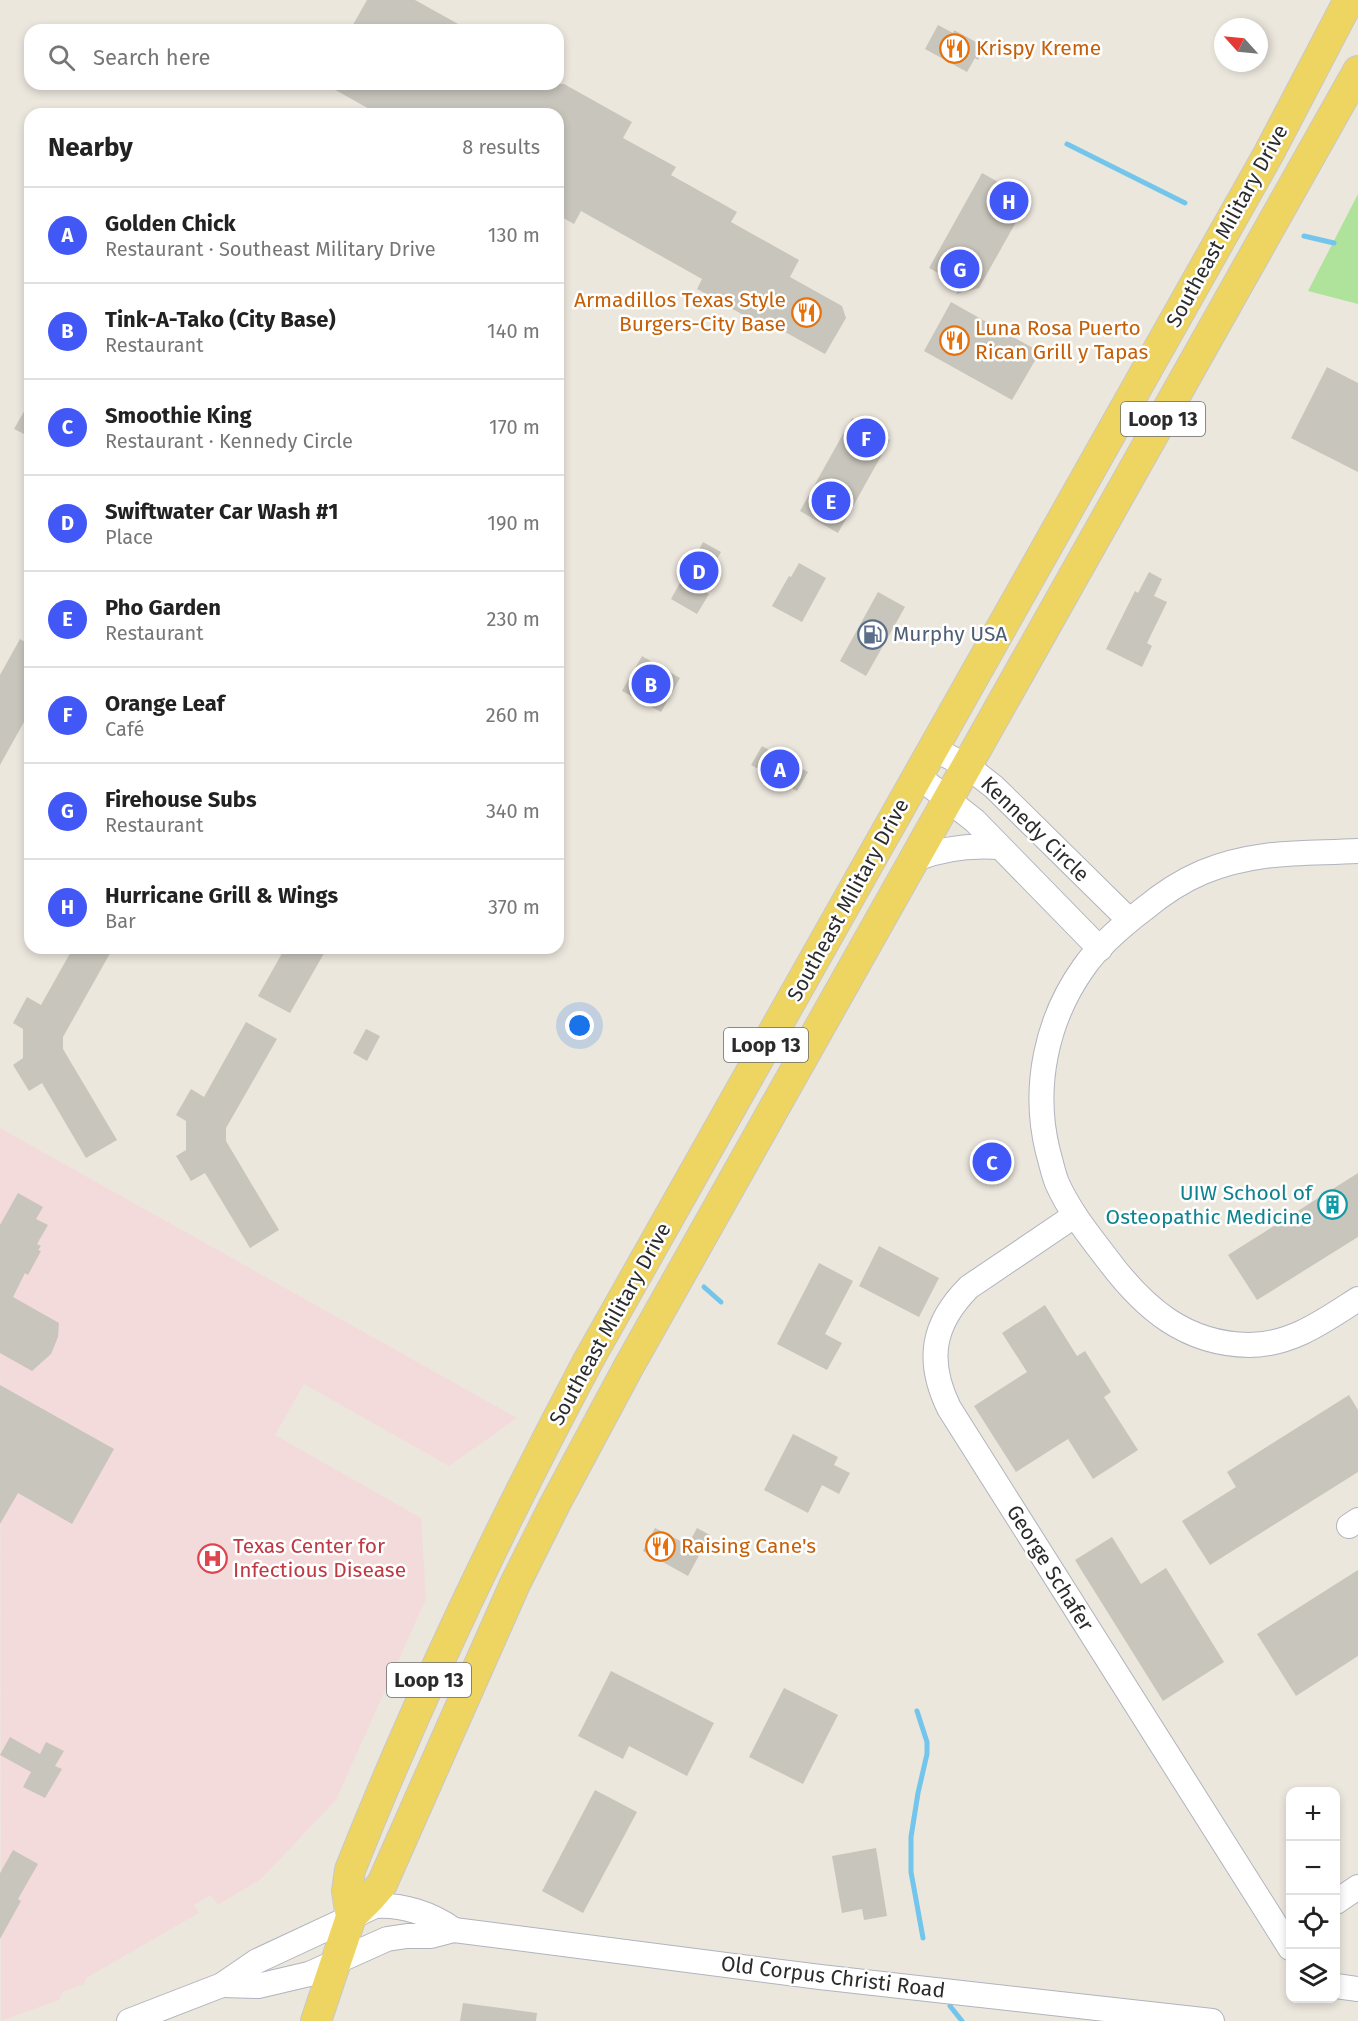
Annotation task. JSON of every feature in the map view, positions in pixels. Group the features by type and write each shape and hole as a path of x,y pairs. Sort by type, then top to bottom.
{"main road":[{"name":"Southeast Military Drive","path":"351,1917 347,1891 350,1870 410,1723 526,1478 588,1360 1269,153 1349,0"},
{"name":"Southeast Military Drive","path":"316,2021 351,1917 382,1884 470,1684 555,1504 629,1366 1358,71"},
{"path":"495,1542 528,1558"}],"street":[{"name":"Kennedy Circle","path":"933,748 967,766 994,787 1129,920"},
{"name":"Kennedy Circle","path":"918,776 975,821 1100,949"},
{"path":"916,859 937,852 966,847 1000,847"},
{"path":"1353,853 1319,850 1248,858 1205,872 1160,896 1129,920 1084,966 1062,1005 1044,1060 1041,1097 1044,1136 1056,1181 1074,1216 1126,1284 1138,1297 1166,1319 1206,1338 1248,1345 1287,1339 1305,1333 1358,1299"},
{"name":"George Schafer","path":"1074,1216 969,1287 955,1300 945,1317 936,1344 935,1372 940,1391 955,1418 1286,1935"},
{"path":"1340,1899 1358,1887"},
{"name":"Old Corpus Christi Road","path":"129,2021 222,1985 257,1961 375,1906 393,1904 440,1919 454,1930"},
{"name":"Old Corpus Christi Road","path":"222,1985 258,1986 309,1974 387,1939 407,1935 431,1936 454,1930 820,1977 1212,2021"},
{"path":"1340,1987 1358,1989"}],"shaded area":[{"name":"Texas Center for Infectious Disease","path":"0,1128 517,1418 449,1466 304,1384 275,1435 421,1518 426,1599 336,1800 261,1879 218,1905 211,1895 194,1905 199,1913 86,1978 84,1984 63,1992 59,2000 1,2021"}],"green space":[{"path":"1358,194 1358,304 1308,291"}],"building":[{"path":"367,0 415,0 458,24 353,24"},
{"name":"Krispy Kreme","path":"938,25 953,33 954,30 985,47 978,60 975,58 967,72 925,49"},
{"path":"564,84 632,122 623,138 676,167 671,175 737,212 731,222 799,260 790,277 842,306 846,318 825,354 765,321 763,326 697,289 702,279 581,211 574,224 564,218 564,108 367,108 336,90 564,90"},
{"path":"982,173 1029,199 979,288 956,294 960,285 929,268"},
{"path":"951,302 1040,352 1012,400 924,351"},
{"path":"1327,367 1358,383 1358,472 1291,438"},
{"path":"24,412 24,434 14,429"},
{"path":"852,418 890,440 838,533 800,511"},
{"path":"703,542 721,552 700,589 709,594 697,614 671,599"},
{"path":"799,563 826,578 802,622 772,606"},
{"path":"1149,572 1162,579 1154,596 1167,602 1147,643 1152,646 1142,667 1106,649 1135,591 1138,593"},
{"name":"Murphy USA","path":"878,592 905,607 866,676 840,661"},
{"path":"20,639 24,641 24,722 0,765 0,675"},
{"path":"642,656 680,678 661,712 622,691"},
{"path":"762,746 808,772 797,791 751,765"},
{"path":"70,954 110,954 63,1037 63,1049 117,1140 86,1158 42,1083 29,1091 13,1065 23,1058 23,1029 13,1023 27,997 41,1005"},
{"path":"282,954 324,954 290,1013 258,996"},
{"path":"246,1022 277,1039 226,1128 226,1141 279,1230 250,1248 205,1173 191,1181 176,1156 186,1150 186,1121 176,1115 191,1089 204,1097"},
{"path":"366,1029 380,1036 367,1061 353,1053"},
{"path":"986,1144 1010,1156 998,1181 974,1168"},
{"name":"UIW School of Osteopathic Medicine","path":"1358,1173 1358,1237 1257,1300 1228,1255"},
{"path":"18,1193 43,1207 36,1219 48,1225 37,1244 41,1246 38,1250 41,1251 28,1275 25,1273 13,1297 59,1323 58,1337 51,1354 32,1371 0,1353 0,1225"},
{"path":"879,1246 939,1278 919,1317 859,1286"},
{"path":"819,1263 853,1281 825,1334 842,1343 827,1370 777,1344"},
{"path":"1045,1305 1077,1356 1085,1351 1111,1392 1104,1397 1138,1450 1093,1479 1068,1439 1016,1472 974,1406 1027,1372 1002,1333"},
{"path":"0,1385 114,1449 72,1524 18,1493 0,1524"},
{"path":"1349,1395 1358,1410 1358,1472 1210,1565 1182,1521 1236,1487 1227,1472"},
{"path":"793,1434 838,1457 834,1465 850,1473 839,1494 822,1485 808,1513 764,1490"},
{"path":"655,1528 688,1545 697,1528 710,1535 688,1576 643,1551"},
{"path":"1112,1537 1141,1584 1166,1568 1224,1662 1163,1701 1075,1560"},
{"path":"1358,1570 1358,1656 1296,1696 1257,1634"},
{"path":"611,1671 714,1723 687,1776 629,1746 623,1759 578,1736"},
{"path":"784,1688 838,1715 803,1784 749,1757"},
{"path":"10,1737 40,1754 46,1742 64,1751 55,1766 62,1769 45,1798 23,1787 31,1772 0,1755"},
{"path":"595,1790 637,1812 583,1913 542,1891"},
{"path":"876,1848 887,1916 864,1920 862,1909 842,1913 832,1856"},
{"path":"13,1850 38,1864 18,1899 21,1901 0,1939 0,1873"},
{"path":"463,2003 537,2013 536,2021 460,2021"}],"waterway":[{"path":"1067,144 1185,203"},
{"path":"1304,236 1334,243"},
{"path":"704,1287 721,1302"},
{"path":"917,1711 927,1742 927,1754 911,1837 911,1872 923,1938"},
{"path":"950,2006 962,2021"}],"place":[{"name":"Krispy Kreme","path":"955,48"},
{"name":"Hurricane Grill & Wings","path":"1009,201"},
{"name":"Firehouse Subs","path":"960,269"},
{"name":"Armadillos Texas Style Burgers-City Base","path":"807,312"},
{"name":"Luna Rosa Puerto Rican Grill y Tapas","path":"954,340"},
{"name":"Orange Leaf","path":"866,438"},
{"name":"Pho Garden","path":"831,501"},
{"name":"Swiftwater Car Wash #1","path":"699,571"},
{"name":"Murphy USA","path":"872,634"},
{"name":"Tink-A-Tako (City Base)","path":"651,684"},
{"name":"Golden Chick","path":"780,769"},
{"name":"Smoothie King","path":"992,1162"},
{"name":"UIW School of Osteopathic Medicine","path":"1333,1205"},
{"name":"Raising Cane's","path":"660,1546"},
{"name":"Texas Center for Infectious Disease","path":"212,1558"}]}
